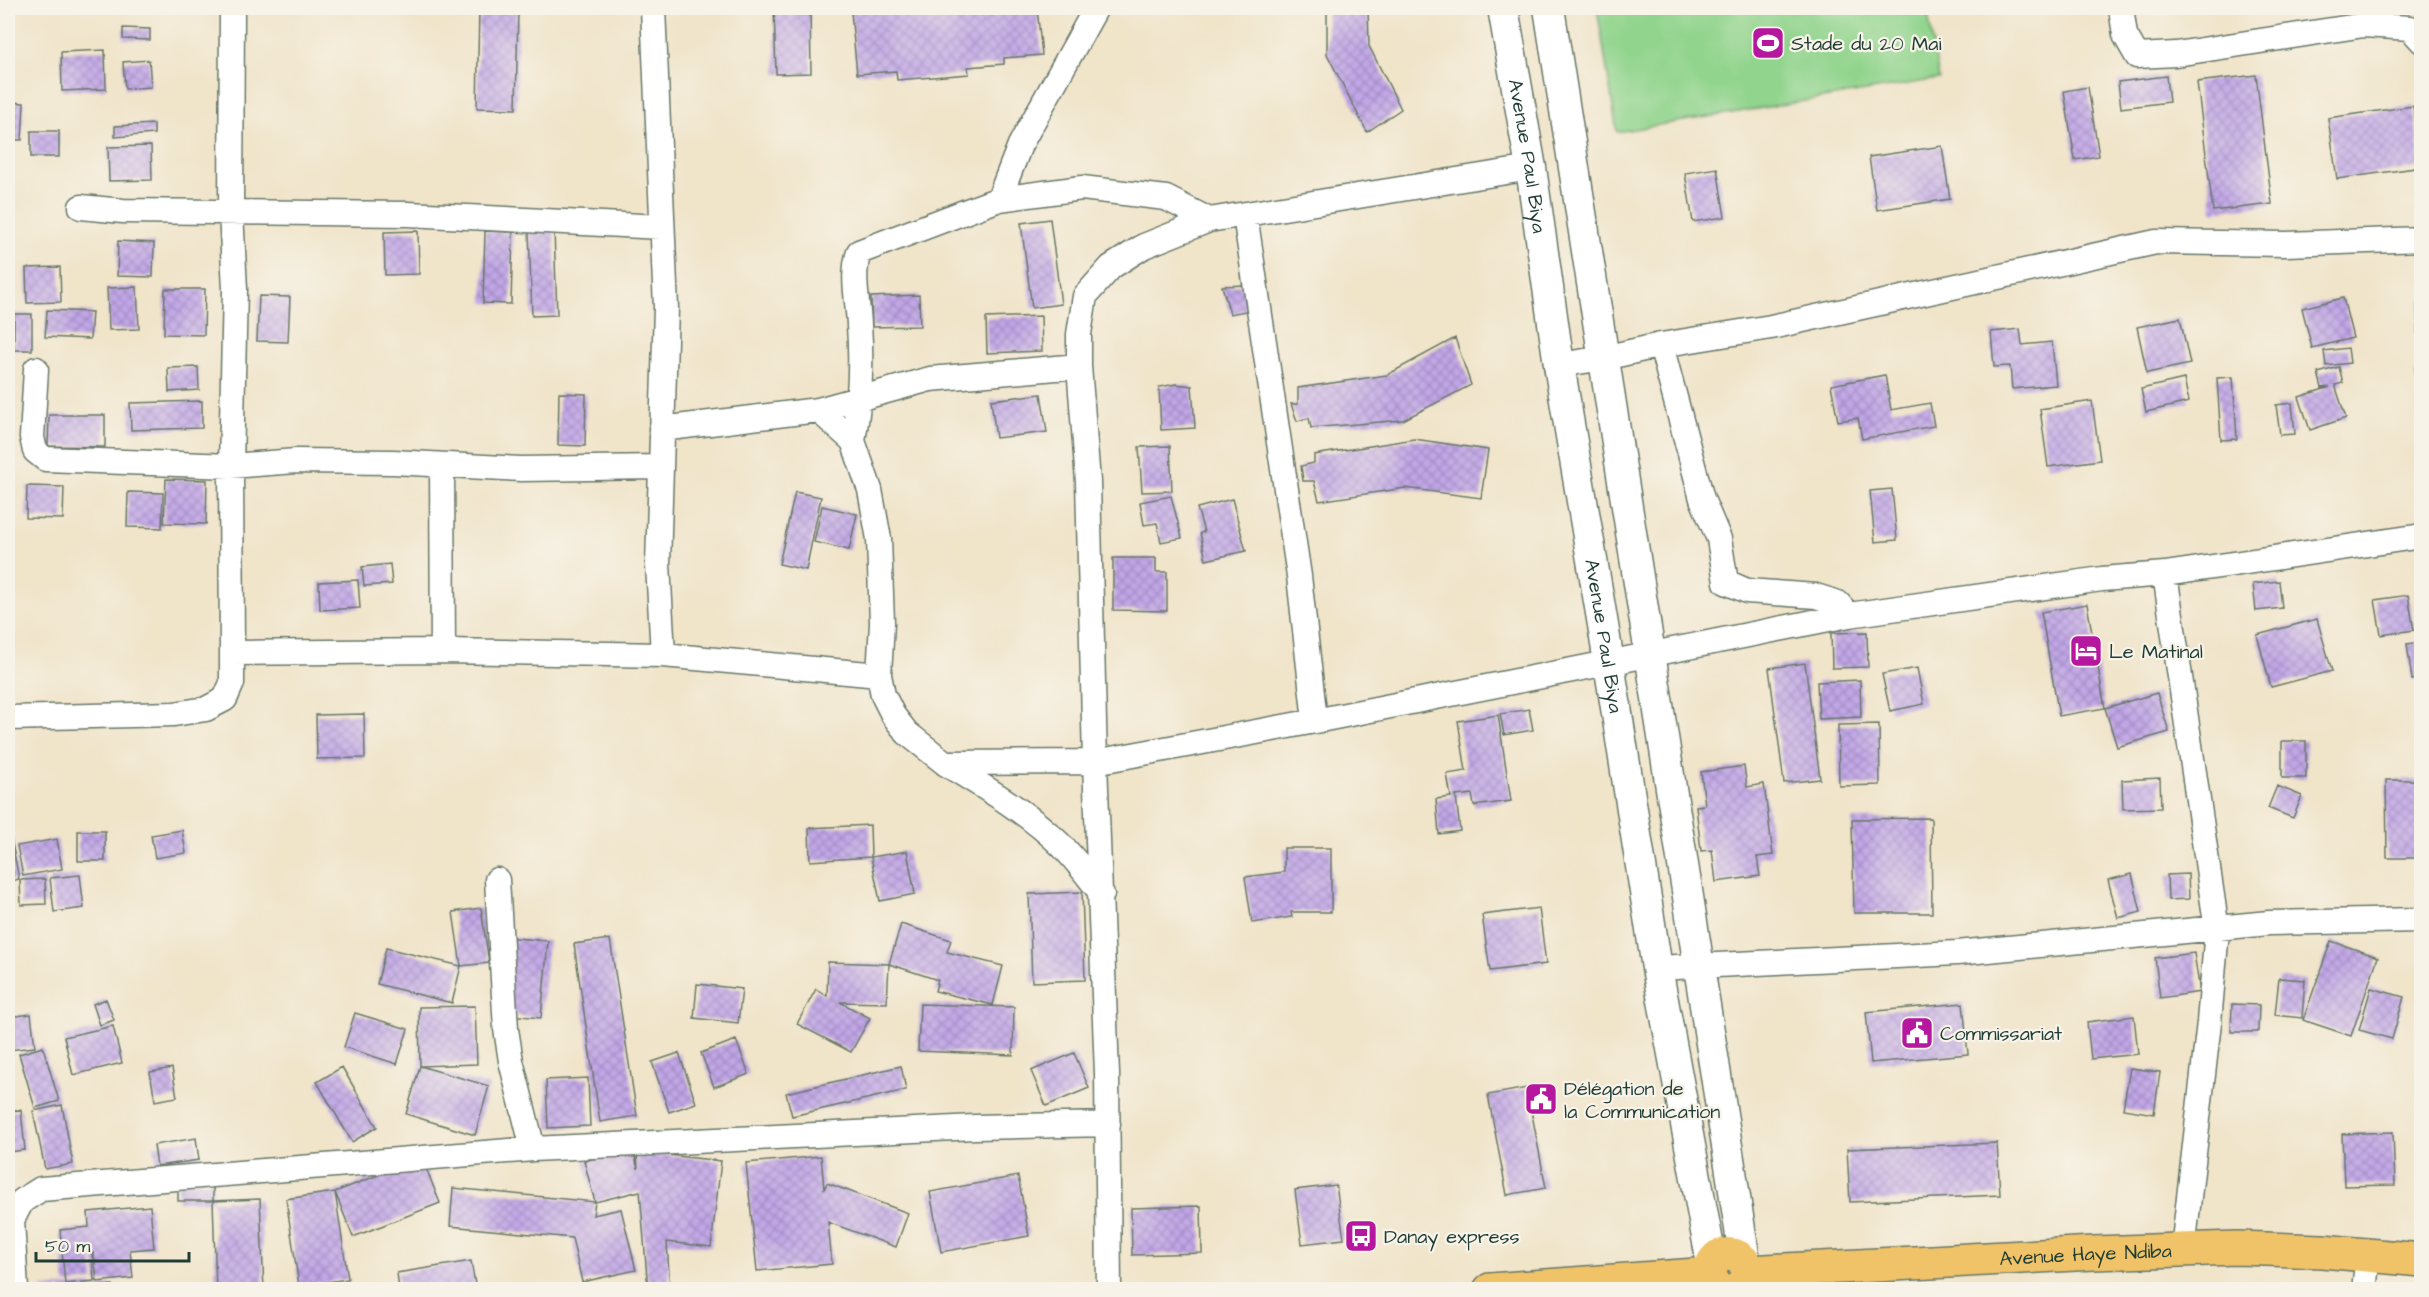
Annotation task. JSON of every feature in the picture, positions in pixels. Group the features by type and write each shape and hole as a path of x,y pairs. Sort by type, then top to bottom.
{"highway":[{"name":"Avenue Haye Ndiba","path":"1490,1290 2094,1253 2236,1248 2421,1260"}],"street":[{"path":"8,718 174,714 206,709 225,699 232,682 231,466 236,290 231,212 232,8"},
{"path":"653,8 666,308 658,564 663,655"},
{"path":"999,200 1020,145 1096,8"},
{"name":"Avenue Paul Biya","path":"1503,8 1531,168 1559,365 1657,968 1729,1275"},
{"path":"1549,8 1652,652 1698,965 1729,1275"},
{"path":"2121,8 2125,35 2137,56 2176,54 2364,24 2410,28 2421,41"},
{"path":"1109,1290 1108,1124 1102,894 1095,762 1088,482 1079,366 1079,334 1085,296 1111,267 1144,246 1209,220 1531,168"},
{"path":"853,441 861,397 860,326 854,266 860,252 999,200 1082,188 1166,198 1209,220"},
{"path":"81,207 123,211 408,214 661,227"},
{"path":"1245,215 1299,576 1316,722"},
{"path":"1559,365 1783,325 2156,242 2286,244 2421,239"},
{"path":"1661,345 1702,499 1719,539 1726,582 1747,591 1815,596 1838,603 1849,615"},
{"path":"661,429 818,410 930,379 1079,366"},
{"path":"36,369 32,437 35,451 45,459 231,466 296,461 393,462 442,467 521,469 660,467"},
{"path":"818,410 853,441 870,490 879,539 882,623 879,675 883,695 893,715 907,733 945,763 1036,823 1064,848 1102,894"},
{"path":"442,467 443,651"},
{"path":"945,763 1095,762 1316,722 1607,661 1849,615 2102,579 2164,574 2421,536"},
{"path":"2164,574 2217,930 2209,1022 2182,1250"},
{"path":"232,653 443,651 663,655 879,675"},
{"path":"496,880 506,1029 511,1062 533,1149"},
{"path":"1657,968 1958,953 2217,930 2270,923 2421,920"},
{"path":"16,1290 12,1220 22,1201 41,1189 533,1149 975,1127 1108,1124"},
{"path":"2364,1290 2368,1255"}],"green space":[{"name":"Stade du 20 Mai","path":"1597,8 1927,8 1939,79 1617,132"}],"building":[{"path":"158,8 193,8 193,13"},
{"path":"479,8 518,8 516,109 477,108"},
{"path":"774,8 810,8 811,73 776,74"},
{"path":"885,8 1037,8 1042,55 1004,58 1004,64 968,67 969,74 897,80 896,71 857,74 851,12"},
{"path":"1327,8 1368,8 1369,46 1401,109 1367,132 1327,54"},
{"path":"123,28 150,29 150,40 123,39"},
{"path":"105,50 106,89 62,91 61,52"},
{"path":"149,60 151,87 125,89 123,62"},
{"path":"2256,75 2272,204 2213,211 2197,82"},
{"path":"2166,76 2169,102 2121,108 2118,82"},
{"path":"2088,87 2099,156 2075,160 2064,91"},
{"path":"11,102 24,103 22,140 10,140"},
{"path":"2413,106 2422,167 2337,179 2328,118"},
{"path":"154,124 154,134 115,137 115,126"},
{"path":"31,131 59,131 59,157 31,157"},
{"path":"151,146 152,180 109,181 108,147"},
{"path":"1942,146 1950,199 1877,210 1869,157"},
{"path":"1717,168 1725,217 1693,222 1685,173"},
{"path":"1050,219 1061,304 1032,308 1021,223"},
{"path":"554,230 557,315 532,316 529,231"},
{"path":"418,231 419,274 385,275 384,232"},
{"path":"485,231 513,232 511,304 483,303"},
{"path":"118,241 154,243 153,277 117,276"},
{"path":"60,267 61,302 27,303 26,268"},
{"path":"1246,285 1251,310 1230,314 1222,286"},
{"path":"137,287 139,329 109,330 107,288"},
{"path":"165,289 205,289 204,335 164,334"},
{"path":"919,295 920,326 872,327 871,297"},
{"path":"259,296 290,297 288,342 257,341"},
{"path":"2343,298 2353,338 2312,348 2302,308"},
{"path":"2420,299 2422,299 2422,334 2417,333"},
{"path":"47,310 92,312 90,339 45,337"},
{"path":"14,314 32,314 32,350 14,350"},
{"path":"1041,316 1042,351 987,353 986,318"},
{"path":"2180,318 2190,364 2147,373 2137,327"},
{"path":"2020,329 2022,345 2052,342 2056,385 2012,389 2010,366 1994,367 1991,332"},
{"path":"1455,338 1471,385 1403,420 1311,428 1309,418 1297,421 1291,404 1298,404 1298,388 1387,375"},
{"path":"2348,348 2350,363 2326,366 2324,351"},
{"path":"198,367 199,390 169,392 168,368"},
{"path":"2339,367 2343,383 2335,385 2346,418 2310,430 2299,397 2330,387 2322,388 2318,373"},
{"path":"2422,373 2422,407 2420,407 2415,374"},
{"path":"1885,375 1891,410 1930,403 1934,426 1862,439 1858,418 1838,421 1831,385"},
{"path":"2233,377 2237,439 2221,440 2217,378"},
{"path":"2184,379 2189,402 2146,412 2141,389"},
{"path":"1176,384 1192,386 1195,428 1161,430 1159,387"},
{"path":"559,393 586,394 585,446 558,445"},
{"path":"1041,394 1047,432 996,438 991,400"},
{"path":"202,401 202,428 131,430 130,403"},
{"path":"2092,401 2100,460 2048,467 2040,409"},
{"path":"2292,403 2295,434 2280,435 2276,405"},
{"path":"49,415 105,415 105,447 48,446"},
{"path":"1414,439 1488,450 1481,498 1405,488 1319,501 1314,481 1303,481 1301,466 1314,463 1314,455"},
{"path":"1170,446 1172,491 1142,492 1139,447"},
{"path":"166,479 207,480 206,524 164,523"},
{"path":"27,486 64,487 63,519 26,518"},
{"path":"1892,489 1897,540 1875,542 1870,491"},
{"path":"128,492 163,493 162,528 127,527"},
{"path":"795,492 821,497 806,570 779,564"},
{"path":"1171,496 1182,538 1161,542 1157,523 1144,525 1140,502"},
{"path":"1232,499 1246,551 1206,560 1200,533 1204,532 1197,508"},
{"path":"822,506 857,514 849,550 814,542"},
{"path":"1113,558 1156,558 1156,572 1167,572 1167,611 1113,610"},
{"path":"390,564 392,584 364,586 362,567"},
{"path":"358,580 360,608 320,610 319,582"},
{"path":"2279,581 2282,608 2256,611 2253,584"},
{"path":"2408,595 2414,630 2381,635 2375,600"},
{"path":"2087,604 2105,708 2059,716 2041,612"},
{"path":"2317,619 2332,671 2271,687 2257,635"},
{"path":"1867,632 1868,667 1832,668 1831,633"},
{"path":"2422,642 2422,679 2412,680 2407,644"},
{"path":"1805,663 1820,779 1784,783 1769,668"},
{"path":"1917,668 1924,704 1890,711 1882,674"},
{"path":"1860,680 1861,717 1819,719 1817,682"},
{"path":"2157,693 2169,732 2117,747 2105,708"},
{"path":"1529,709 1533,730 1504,735 1500,714"},
{"path":"364,714 365,758 317,759 316,715"},
{"path":"1498,715 1511,801 1474,806 1472,794 1456,796 1460,831 1439,834 1436,799 1451,797 1447,774 1466,771 1458,721"},
{"path":"1879,724 1880,785 1839,786 1838,725"},
{"path":"2282,741 2306,741 2306,778 2282,778"},
{"path":"1744,766 1747,787 1764,784 1773,855 1757,857 1760,876 1716,882 1712,850 1701,851 1696,806 1705,805 1701,772"},
{"path":"2160,778 2161,808 2123,809 2122,780"},
{"path":"2386,780 2422,780 2422,858 2387,858"},
{"path":"2277,786 2302,796 2293,818 2268,808"},
{"path":"1931,818 1932,913 1854,913 1852,819"},
{"path":"870,825 871,857 810,861 809,828"},
{"path":"182,830 186,853 155,858 151,835"},
{"path":"78,831 105,831 105,861 78,861"},
{"path":"8,838 11,838 19,879 8,882"},
{"path":"57,839 62,869 23,876 17,846"},
{"path":"1284,848 1331,848 1331,912 1291,912 1292,917 1252,923 1245,877 1284,872"},
{"path":"907,851 915,894 880,901 871,857"},
{"path":"2132,874 2141,912 2118,918 2108,880"},
{"path":"2188,874 2189,899 2168,900 2167,875"},
{"path":"80,875 84,908 54,912 50,878"},
{"path":"45,879 46,904 21,905 20,880"},
{"path":"1082,892 1085,980 1032,982 1029,894"},
{"path":"481,908 489,963 461,966 453,912"},
{"path":"1539,908 1546,964 1490,971 1482,915"},
{"path":"901,924 951,940 947,952 1003,966 993,1005 935,991 938,980 889,964"},
{"path":"506,937 548,941 541,1018 499,1014"},
{"path":"610,939 637,1116 600,1122 574,944"},
{"path":"2331,941 2378,957 2351,1036 2303,1020"},
{"path":"386,948 461,966 452,1003 377,984"},
{"path":"2194,953 2200,992 2160,998 2155,958"},
{"path":"828,962 889,964 887,1003 840,1002 870,1018 851,1052 797,1024 816,989 827,996"},
{"path":"2279,978 2305,980 2302,1018 2275,1015"},
{"path":"697,984 742,989 738,1023 694,1018"},
{"path":"2371,988 2404,997 2392,1039 2359,1030"},
{"path":"106,999 114,1020 100,1025 93,1004"},
{"name":"Commissariat","path":"1963,1003 1968,1054 1871,1063 1866,1012"},
{"path":"920,1004 1014,1007 1013,1055 918,1051"},
{"path":"2232,1004 2259,1005 2258,1032 2231,1032"},
{"path":"475,1006 477,1064 420,1066 419,1007"},
{"path":"355,1013 408,1029 397,1064 344,1047"},
{"path":"31,1014 35,1047 8,1050 8,1017"},
{"path":"2134,1016 2138,1054 2091,1059 2087,1022"},
{"path":"113,1026 122,1063 73,1075 64,1037"},
{"path":"736,1040 749,1074 714,1087 701,1053"},
{"path":"43,1047 59,1101 35,1108 19,1054"},
{"path":"679,1053 696,1103 669,1112 652,1062"},
{"path":"1074,1053 1089,1088 1046,1106 1031,1071"},
{"path":"420,1066 489,1086 475,1135 406,1114"},
{"path":"901,1066 906,1090 792,1116 786,1093"},
{"path":"342,1067 377,1127 352,1142 317,1082"},
{"path":"172,1068 177,1097 155,1101 150,1072"},
{"path":"2130,1068 2160,1072 2154,1114 2123,1109"},
{"path":"588,1078 590,1126 548,1128 546,1080"},
{"path":"1527,1088 1546,1188 1507,1195 1488,1095"},
{"path":"62,1105 73,1164 45,1169 33,1111"},
{"path":"21,1110 25,1150 8,1152 8,1111"},
{"path":"2393,1132 2395,1185 2344,1186 2342,1134"},
{"path":"196,1138 199,1160 157,1166 154,1145"},
{"path":"1997,1143 2000,1195 1850,1202 1847,1149"},
{"path":"633,1149 638,1169 637,1156 659,1154 721,1161 711,1247 667,1242 670,1290 648,1290 640,1191 595,1202 584,1161"},
{"path":"821,1156 824,1189 827,1183 908,1213 896,1247 828,1222 832,1264 757,1271 746,1163"},
{"path":"422,1158 440,1203 353,1237 335,1192"},
{"path":"1018,1176 1029,1236 941,1252 930,1192"},
{"path":"178,1181 213,1181 213,1201 178,1201"},
{"path":"1336,1185 1344,1239 1302,1244 1295,1190"},
{"path":"453,1188 595,1202 593,1215 621,1209 636,1270 582,1282 572,1238 450,1226"},
{"path":"335,1192 348,1279 299,1286 286,1199"},
{"path":"260,1199 264,1290 216,1290 213,1201"},
{"path":"150,1206 154,1248 130,1250 133,1278 97,1282 94,1253 92,1254 94,1281 65,1284 60,1230 89,1227 88,1212"},
{"path":"1201,1206 1202,1253 1132,1255 1131,1208"},
{"path":"471,1261 476,1290 399,1290 397,1273"},
{"path":"93,1285 93,1290 42,1290 42,1288"},
{"path":"113,1285 114,1290 95,1290 95,1287"}],"place":[{"name":"Stade du 20 Mai","path":"1768,43"},
{"name":"Le Matinal","path":"2086,651"},
{"name":"Commissariat","path":"1917,1033"},
{"name":"Délégation de la Communication","path":"1541,1099"},
{"name":"Danay express","path":"1361,1236"}]}
